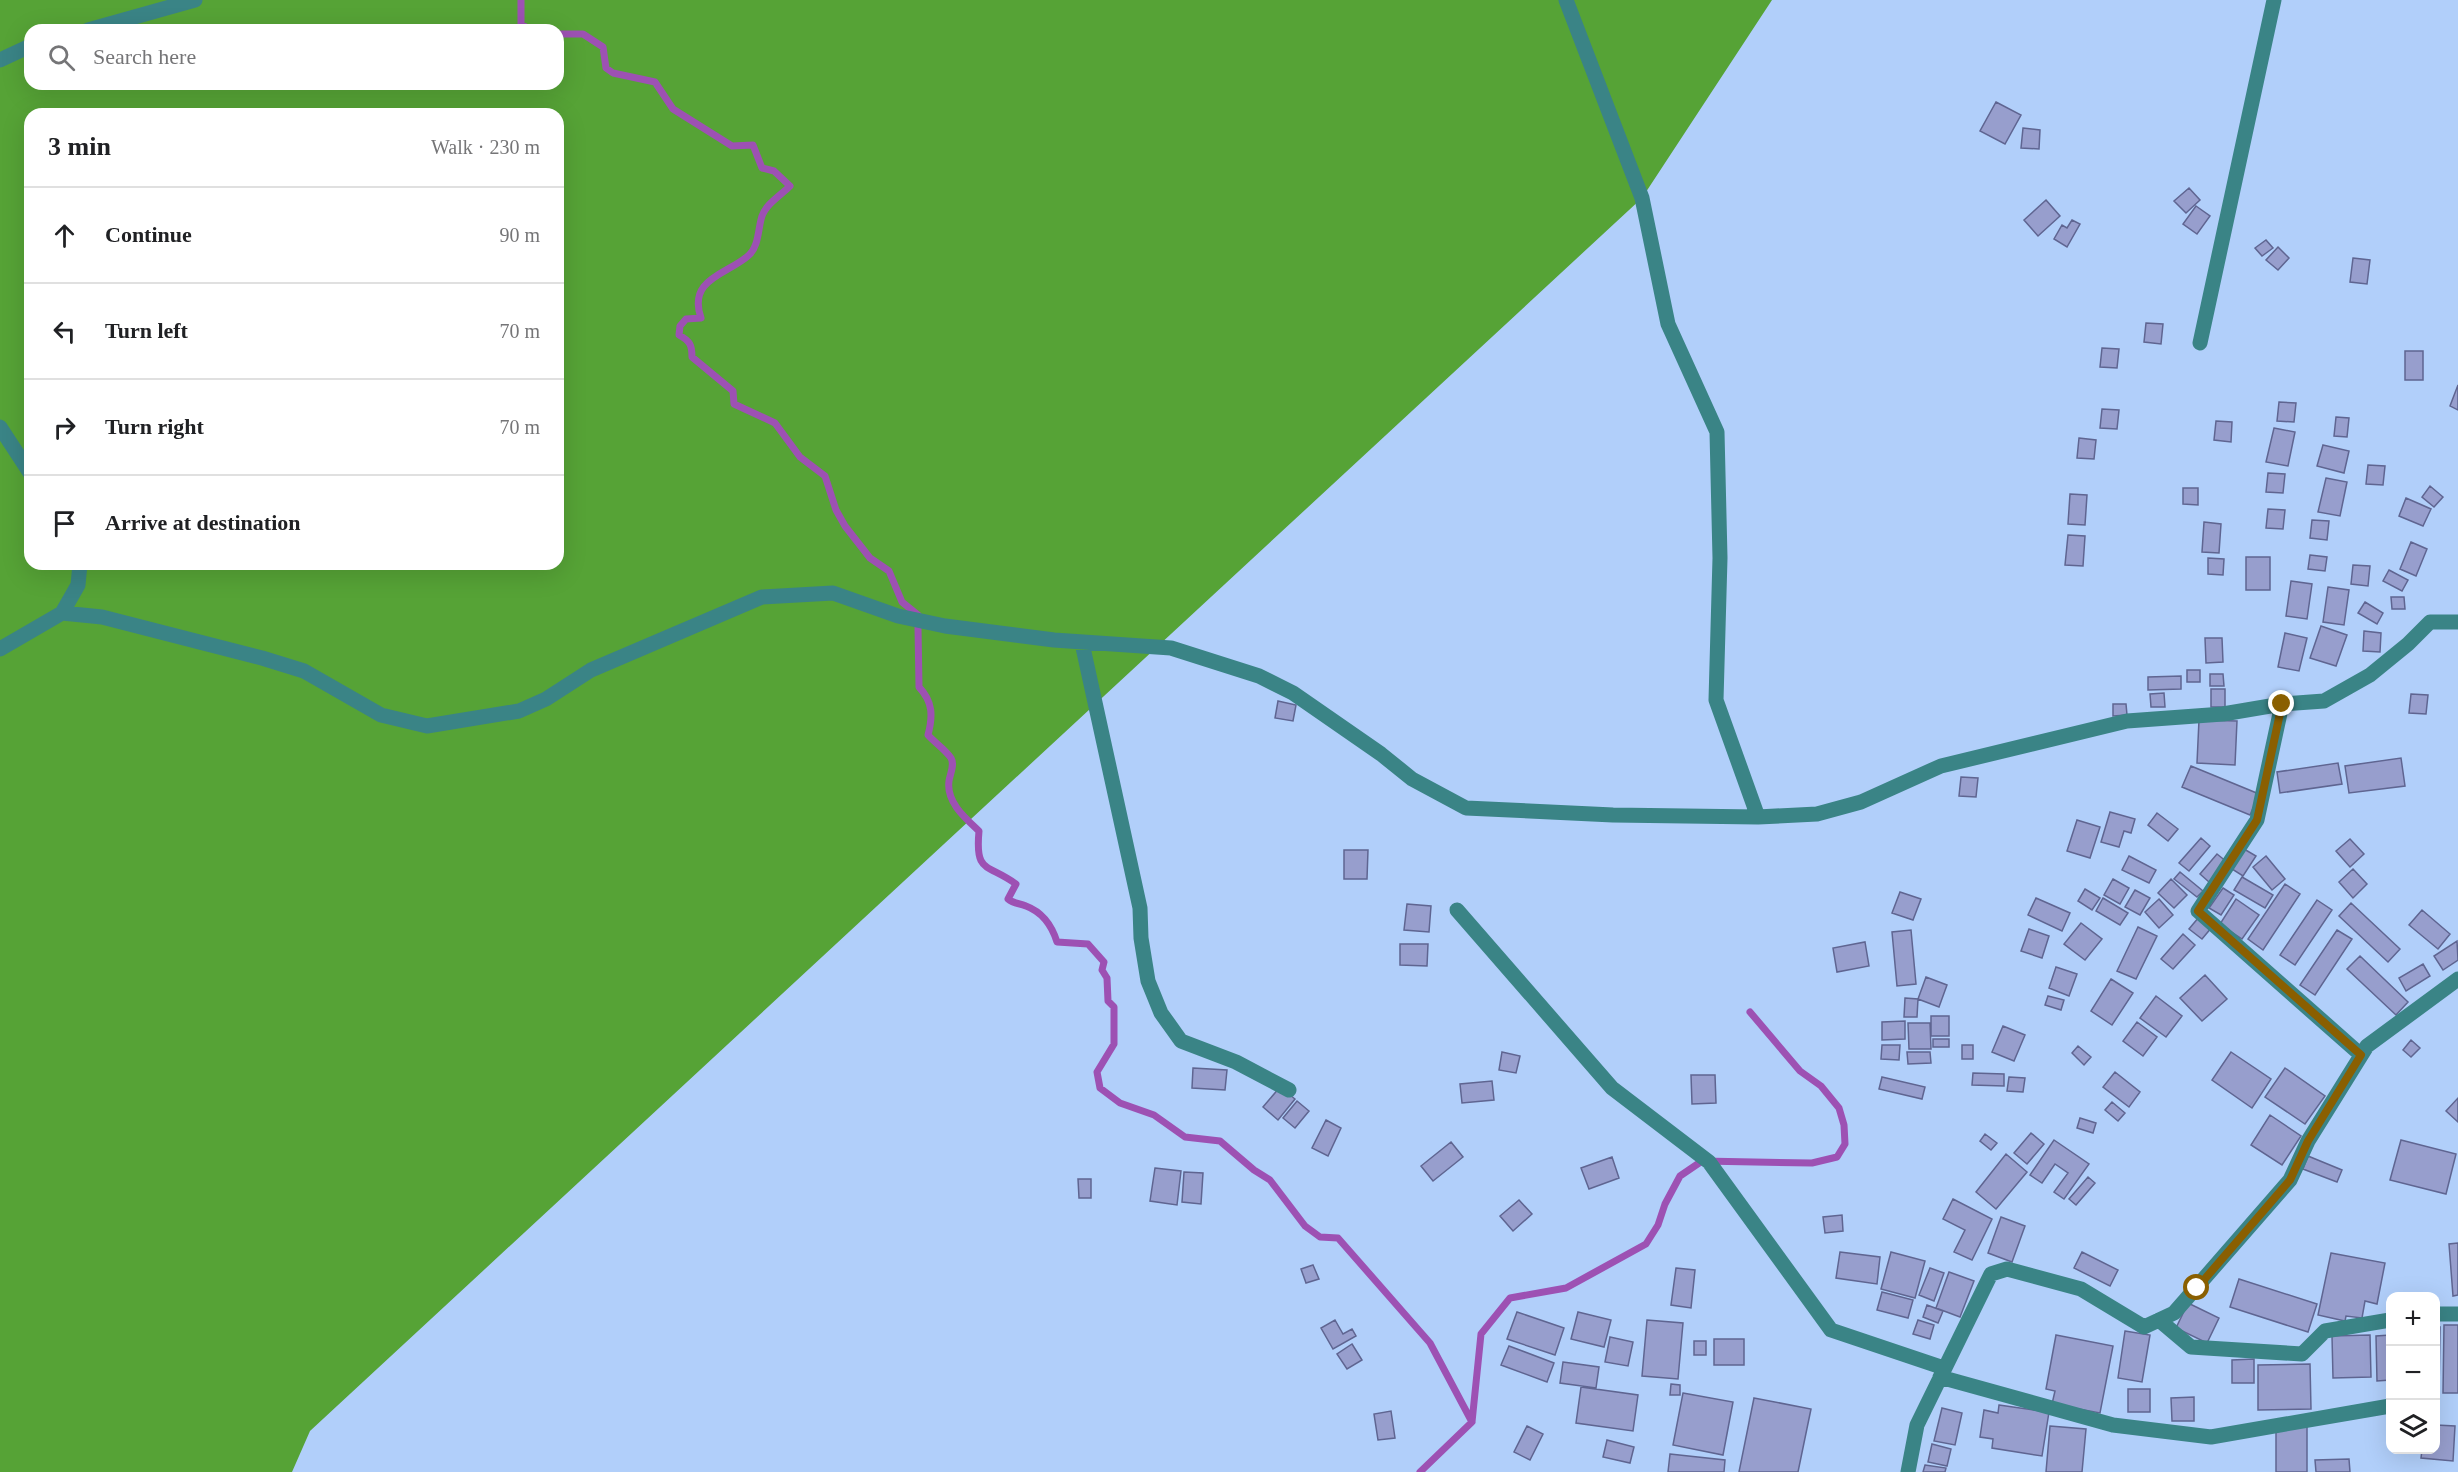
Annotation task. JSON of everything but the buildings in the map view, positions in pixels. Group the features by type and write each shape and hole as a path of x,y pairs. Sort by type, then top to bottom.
{"street":[{"path":"109,24 195,0"},
{"path":"1566,0 1642,198 1668,324 1717,432 1720,558 1716,700 1758,817"},
{"path":"2200,343 2274,0"},
{"path":"0,60 24,49"},
{"path":"0,427 24,464"},
{"path":"0,649 62,613 78,585 79,570"},
{"path":"62,613 102,617 283,664 304,671 381,715 427,726 519,711 546,699 591,670 762,597 833,593 898,616 945,626 1082,643 1171,648 1259,676 1293,693 1381,754 1412,779 1466,808 1613,815 1758,817 1817,814 1861,802 1941,766 2127,721 2223,714 2282,704 2324,701 2370,675 2408,644 2430,622 2458,622"},
{"path":"1082,643 1140,908 1141,938 1148,981 1161,1014 1181,1041 1236,1062 1289,1090"},
{"path":"2282,704 2257,820 2198,911 2361,1055"},
{"path":"1456,910 1612,1088 1709,1162 1831,1330 1942,1372 2114,1425 2211,1437 2386,1407"},
{"path":"1908,1472 1917,1425 1990,1274 2007,1269 2081,1289 2144,1327 2174,1313 2290,1180 2308,1141 2367,1046 2458,979"},
{"path":"2440,1314 2458,1314"},
{"path":"2159,1320 2191,1347 2302,1354 2325,1331 2386,1321"}],"green space":[{"path":"0,0 1772,0 1642,198 310,1431 292,1472 0,1472"}],"waterway":[{"path":"521,0 521,24"},
{"path":"564,34 583,34 603,47 606,68 613,73 655,82 673,109 732,146 753,145 762,168 774,171 790,186 764,212 756,242 749,255 705,285 698,305 701,318 686,319 680,326 679,335 690,344 692,357 733,391 734,404 775,423 800,457 825,476 836,510 845,526 870,558 889,571 902,602 918,615"},
{"path":"918,627 919,687 927,698 931,710 928,735 951,758 950,796 953,803 979,831 978,845 981,861 985,866 1016,884 1008,899 1042,916 1057,942 1088,944 1104,962 1102,970 1107,978 1108,1001 1114,1007 1114,1044 1097,1072 1100,1088 1120,1103 1154,1115 1185,1137 1220,1141 1254,1170 1270,1180 1305,1226 1320,1237 1338,1238 1430,1343 1472,1422"},
{"path":"1420,1472 1472,1422 1481,1334 1510,1298 1566,1288 1646,1244 1658,1225 1665,1204 1680,1176 1702,1161 1812,1163 1837,1157 1845,1144 1844,1125 1839,1108 1821,1086 1800,1071 1750,1012"}],"route":[{"path":"2197,1288 2290,1180 2308,1141 2361,1055 2198,911 2257,820 2282,704"}]}
